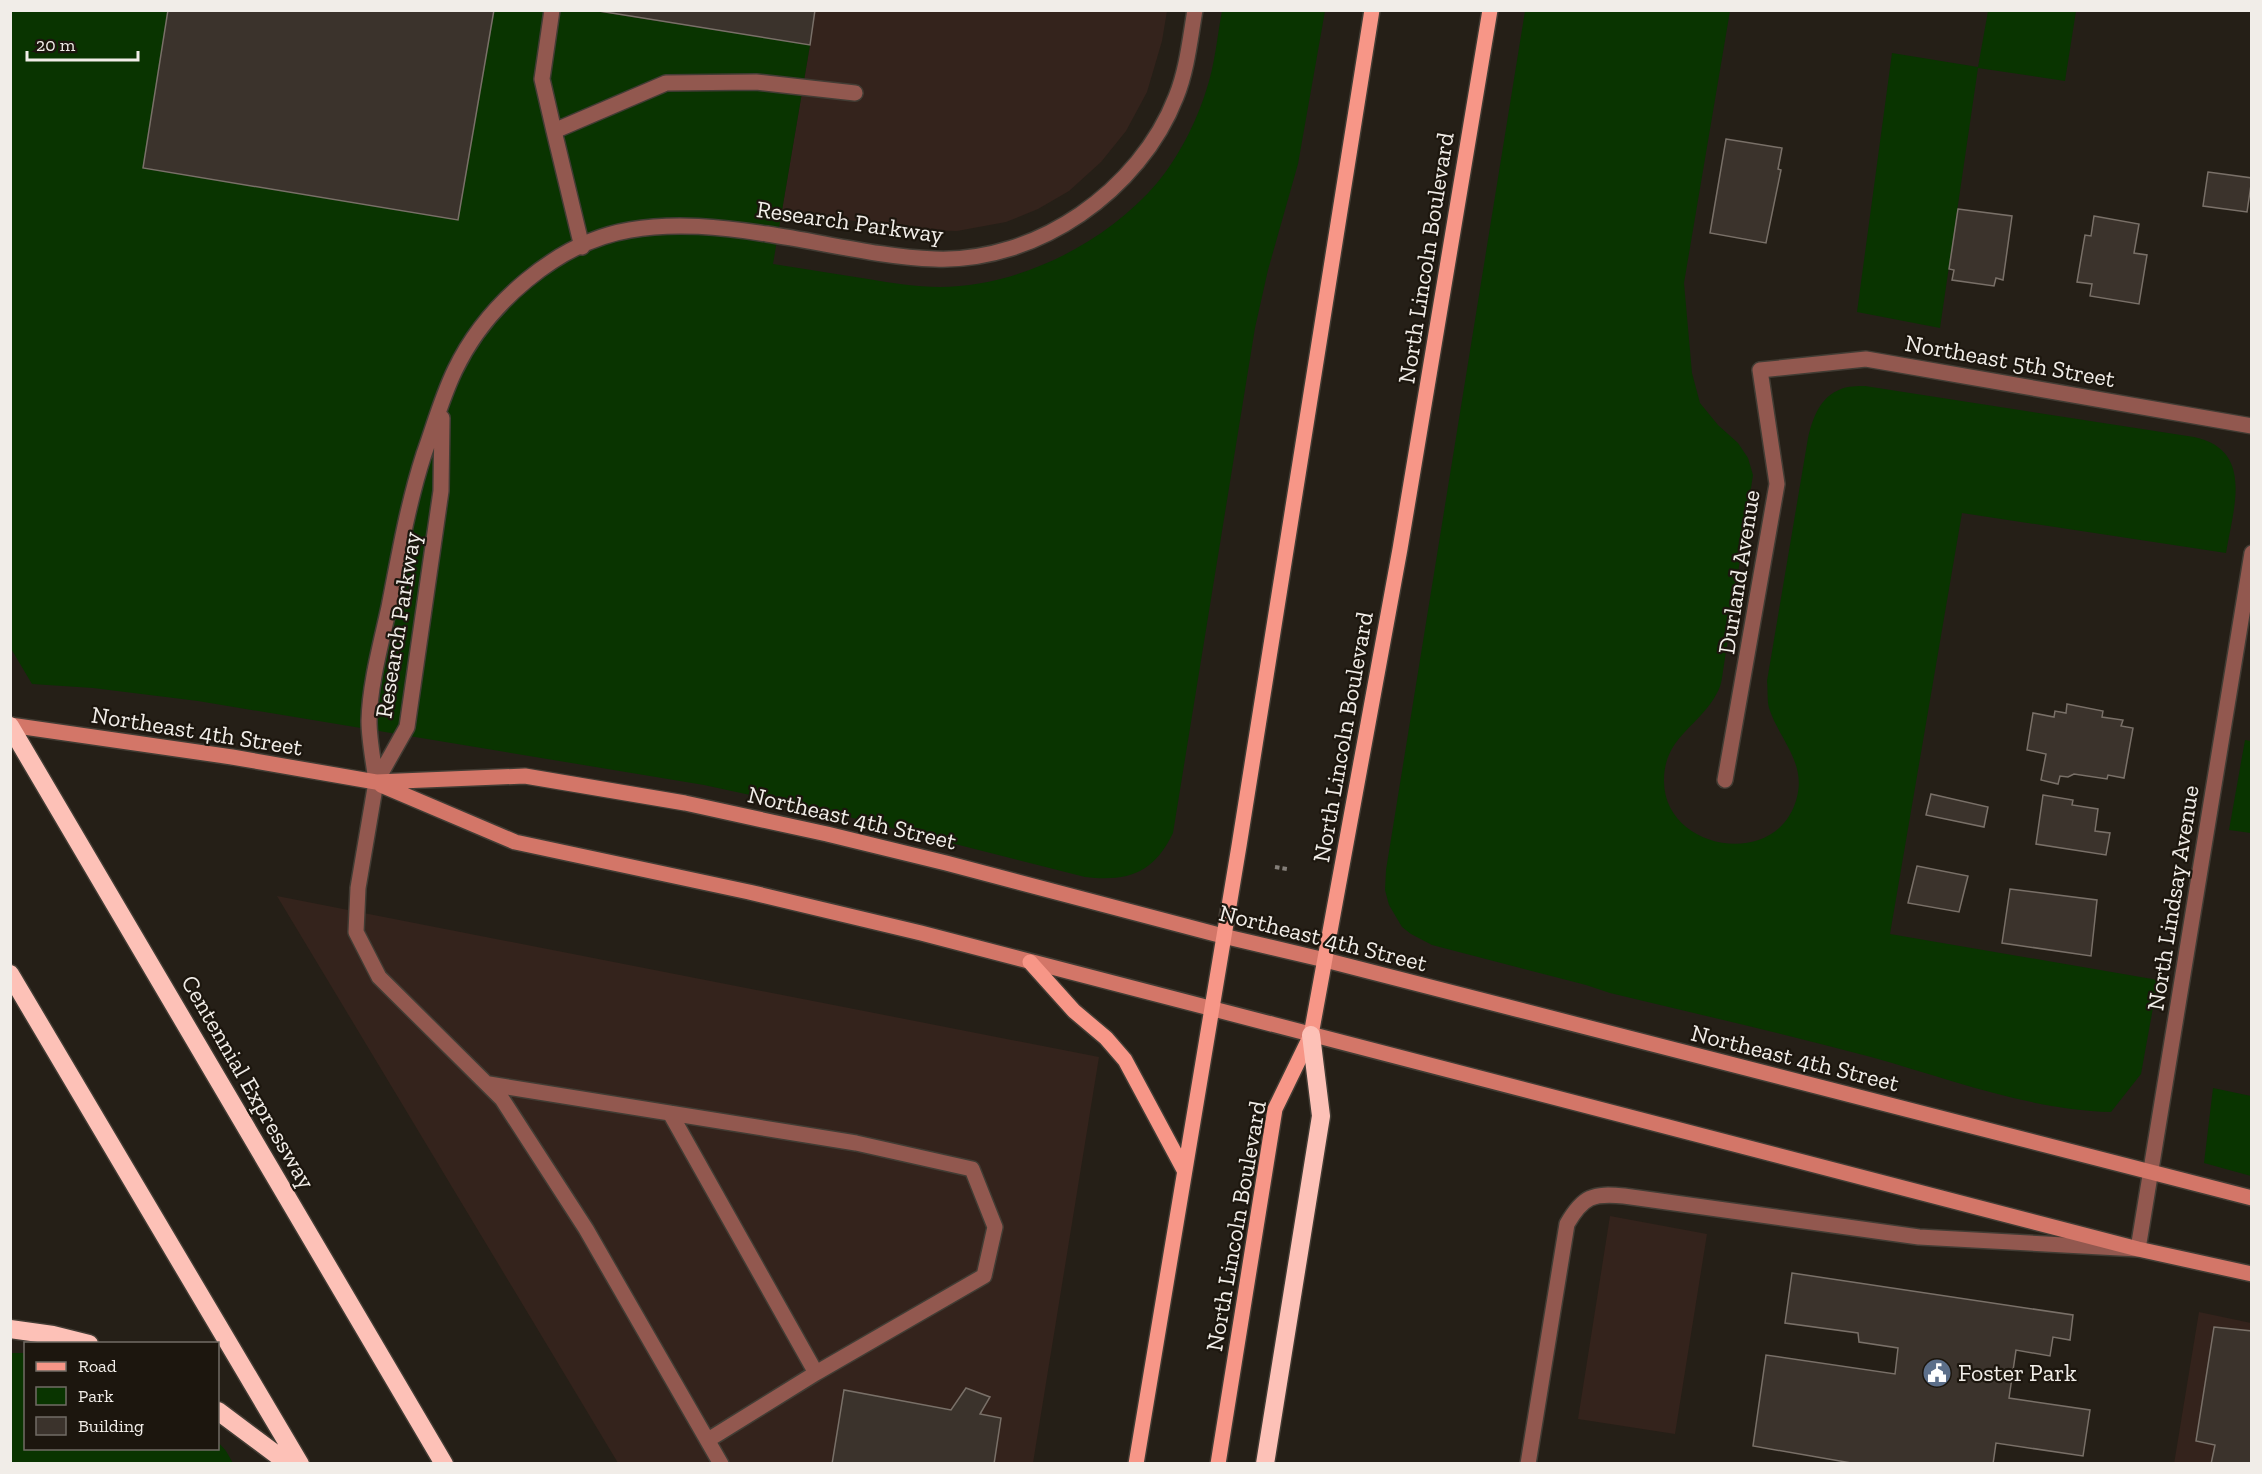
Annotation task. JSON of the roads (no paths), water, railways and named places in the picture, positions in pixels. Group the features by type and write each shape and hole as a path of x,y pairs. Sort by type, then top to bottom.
{"highway":[{"name":"Centennial Expressway","path":"10,726 444,1464"},
{"path":"10,974 300,1464"},
{"path":"1264,1464 1321,1116 1311,1035"},
{"path":"10,1329 53,1335 80,1342"},
{"path":"219,1412 289,1464"}],"main road":[{"path":"1136,1464 1372,10"},
{"name":"North Lincoln Boulevard","path":"1218,1464 1275,1109 1311,1035 1400,549 1490,10"},
{"name":"Northeast 4th Street","path":"10,726 232,757 376,782 525,776 674,801 935,860 1223,936 1325,960 2252,1198"},
{"name":"Northeast 4th Street","path":"376,782 515,842 749,892 921,933 2138,1249 2252,1274"},
{"path":"1030,962 1074,1011 1106,1038 1125,1060 1184,1170"}],"street":[{"path":"552,10 542,79 582,246"},
{"name":"Research Parkway","path":"376,782 369,722 374,678 414,485 454,371 470,342 511,293 540,270 582,246 627,230 662,226 724,228 936,259 990,254 1022,244 1077,218 1125,178 1147,152 1176,98 1184,71 1195,10"},
{"path":"554,131 666,83 756,82 855,93"},
{"name":"Northeast 5th Street","path":"1760,370 1866,359 2252,426"},
{"name":"Durland Avenue","path":"1725,780 1777,484 1760,370"},
{"name":"Research Parkway","path":"376,782 407,727 441,491 442,403"},
{"name":"North Lindsay Avenue","path":"2138,1249 2252,553"},
{"path":"376,782 358,888 356,932 379,977 502,1099 586,1229 722,1464"},
{"path":"489,1084 856,1143 972,1169 995,1227 984,1276 816,1373 708,1440"},
{"path":"670,1113 816,1373"},
{"name":"Northeast 4th Street","path":"1528,1464 1567,1224 1582,1203 1590,1197 1603,1194 1919,1237 2138,1249"}],"place":[{"name":"Foster Park","path":"1937,1373"}]}
